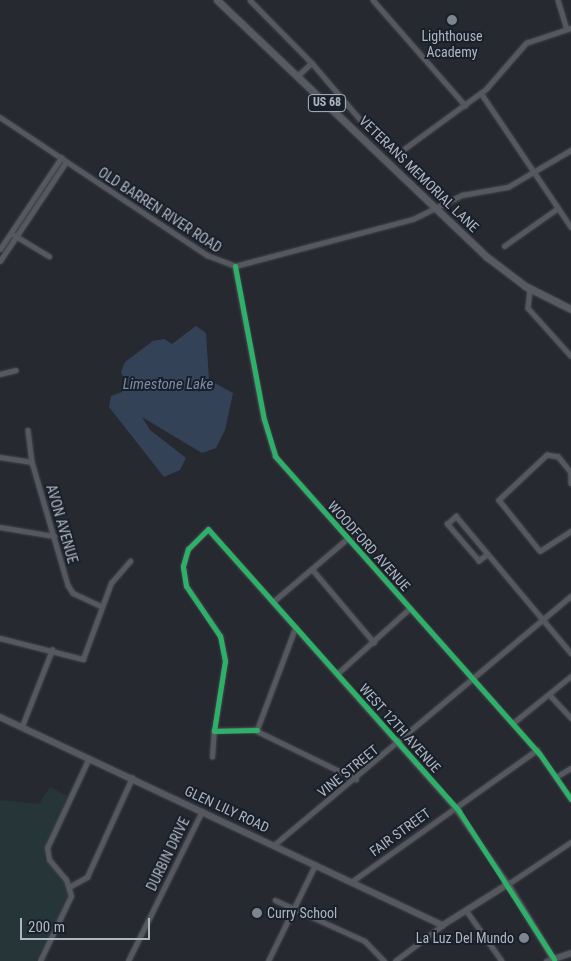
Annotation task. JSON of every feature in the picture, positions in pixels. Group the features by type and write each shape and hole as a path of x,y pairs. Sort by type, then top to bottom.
{"main road":[{"name":"VETERANS MEMORIAL LANE","path":"217,0 498,266 530,289 571,309"}],"street":[{"path":"250,0 312,63 365,125"},
{"path":"373,0 465,105"},
{"path":"404,149 481,94 526,43 569,28 558,0"},
{"path":"298,76 312,63"},
{"path":"481,94 571,227"},
{"name":"OLD BARREN RIVER ROAD","path":"0,118 207,255 235,266"},
{"path":"235,266 408,220 462,196 508,187 536,173 571,150"},
{"path":"0,249 61,158"},
{"path":"0,261 66,162"},
{"path":"36,195 41,199"},
{"path":"504,246 558,208"},
{"path":"11,232 49,256"},
{"name":"WOODFORD AVENUE","path":"235,266 272,450 537,750 571,800"},
{"path":"530,289 528,308 571,356"},
{"path":"0,374 16,370"},
{"name":"AVON AVENUE","path":"28,430 32,462 71,590 101,606"},
{"path":"571,484 571,474 558,457 547,455 499,500 540,551 571,531"},
{"path":"0,457 32,462"},
{"path":"487,555 479,561 447,524 456,516 571,653"},
{"path":"0,527 54,536"},
{"name":"WEST 12TH AVENUE","path":"214,731 225,661 220,636 186,586 183,566 188,549 208,529 274,601 454,806 508,884 554,958"},
{"path":"274,601 348,538"},
{"path":"0,638 83,658 101,606 114,578 130,561"},
{"path":"312,569 374,642"},
{"name":"VINE STREET","path":"274,845 399,743 571,596"},
{"path":"337,674 410,608"},
{"path":"257,730 296,627"},
{"path":"22,726 52,650"},
{"path":"513,723 571,676"},
{"path":"549,694 571,718"},
{"name":"GLEN LILY ROAD","path":"0,717 443,925"},
{"path":"212,757 214,731 257,730 356,779"},
{"name":"FAIR STREET","path":"351,882 454,806 537,750"},
{"path":"40,961 70,900 70,887 49,860 47,848 89,758"},
{"path":"556,777 571,768"},
{"path":"70,887 86,877 132,778"},
{"name":"DURBIN DRIVE","path":"128,961 202,811"},
{"path":"395,961 443,925 571,842"},
{"path":"268,961 315,865"},
{"path":"275,900 365,941 384,961"},
{"path":"466,910 502,961"},
{"path":"546,961 571,953"}],"shaded area":[{"path":"50,787 67,796 44,857 66,884 68,899 36,961 0,961 0,800 39,804"}],"water":[{"name":"Limestone Lake","path":"196,326 206,333 209,380 233,393 225,430 216,448 202,453 142,417 150,430 186,458 180,470 164,477 109,407 111,396 122,392 126,383 121,372 125,362 153,341 164,339 172,344"}],"cycle path":[{"path":"235,266 264,419 275,456 539,753 571,799"},
{"path":"257,730 214,731 225,661 220,636 186,586 183,566 188,549 208,529 459,811 554,959"}],"place":[{"name":"Lighthouse Academy","path":"452,20"},
{"name":"Curry School","path":"257,913"},
{"name":"La Luz Del Mundo","path":"524,938"}]}
